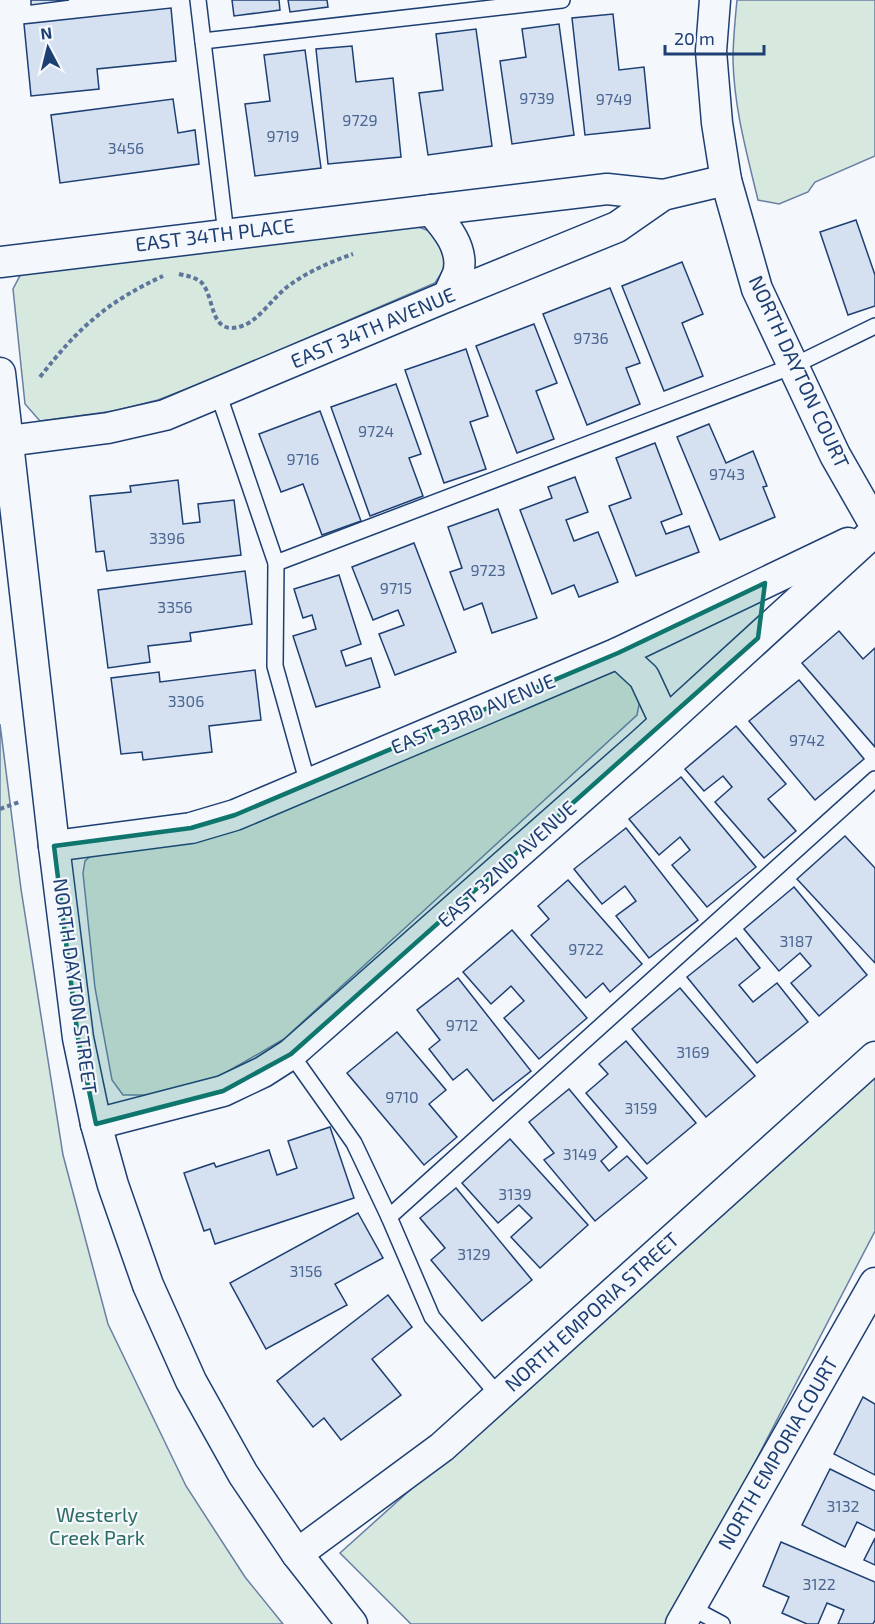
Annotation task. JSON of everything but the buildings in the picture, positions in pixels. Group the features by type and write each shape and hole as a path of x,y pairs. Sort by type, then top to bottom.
{"street":[{"name":"NORTH DAYTON COURT","path":"715,0 711,51 717,123 726,180 757,289 835,455 875,525"},
{"name":"EAST 34TH AVENUE","path":"8,441 108,428 165,415 617,227 663,195 726,180"},
{"name":"EAST 34TH PLACE","path":"0,262 607,189 663,195"},
{"path":"431,210 450,233 459,255 459,272 448,296"},
{"name":"NORTH DAYTON STREET","path":"0,373 78,1038 96,1124 113,1185 148,1285 191,1381 243,1474 297,1554 352,1624"},
{"name":"EAST 33RD AVENUE","path":"54,846 191,828 235,815 618,653 875,530"},
{"name":"EAST 32ND AVENUE","path":"96,1124 223,1090 263,1072 291,1054 665,722 875,530"},
{"path":"758,638 765,582"},
{"path":"618,653 644,677 665,722"},
{"name":"NORTH EMPORIA STREET","path":"297,1554 442,1447 875,1057"},
{"name":"NORTH EMPORIA COURT","path":"685,1616 875,1283"}],"lane":[{"path":"198,0 226,234"},
{"path":"203,42 562,0"},
{"path":"710,0 715,0"},
{"path":"276,563 793,366 875,326"},
{"path":"218,393 276,563 274,666 308,784"},
{"path":"389,1217 875,778"},
{"path":"291,1054 354,1143 432,1317 499,1396"},
{"path":"685,1616 722,1624"}],"path":[{"path":"40,376 60,351 101,312 123,297 164,276 178,274 199,280 206,288 212,312 217,320 226,326 237,327 246,325 254,319 274,298 304,276 319,267 357,252"}],"highlighted area":[{"path":"765,583 758,638 291,1054 223,1091 96,1124 78,1038 54,846 191,828 235,815 618,653"}],"green space":[{"path":"737,0 875,0 875,156 815,182 808,192 779,204 758,200 742,131 733,60"},
{"path":"413,225 435,233 445,253 444,269 435,283 158,400 114,411 40,421 25,404 13,289 22,272"},
{"path":"606,669 620,671 641,695 637,715 284,1039 220,1076 146,1095 123,1095 112,1080 95,988 83,873 85,861 93,854"},
{"name":"Westerly Creek Park","path":"0,724 21,889 63,1155 108,1324 186,1486 245,1577 283,1624 0,1624"},
{"path":"875,1072 875,1231 671,1624 411,1624 340,1553"}]}
